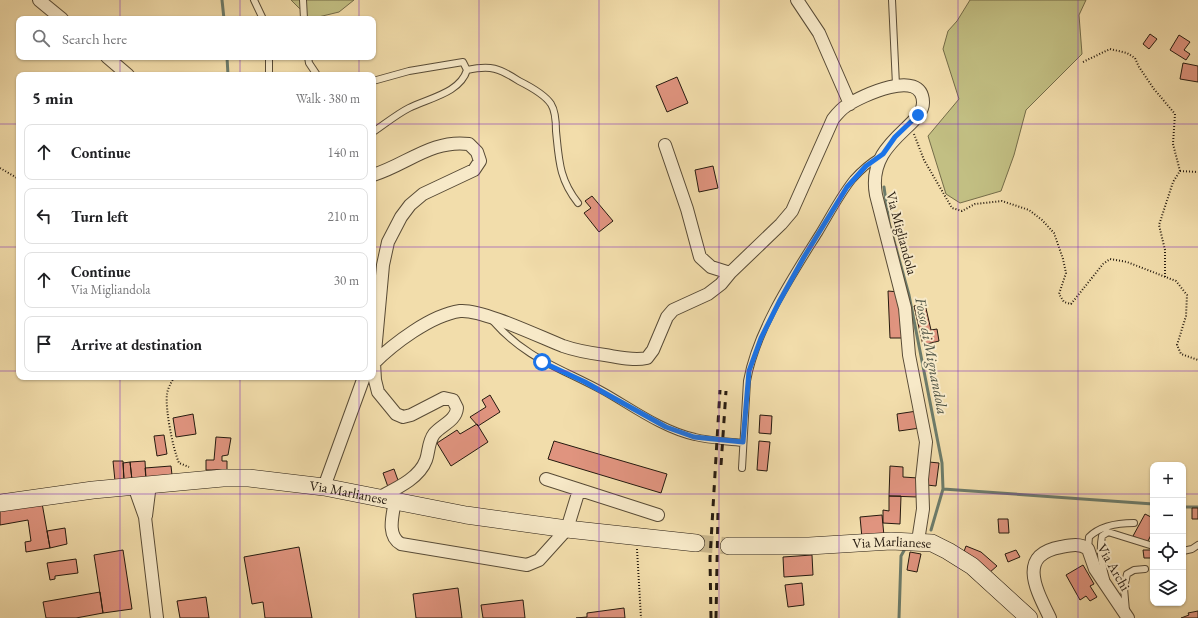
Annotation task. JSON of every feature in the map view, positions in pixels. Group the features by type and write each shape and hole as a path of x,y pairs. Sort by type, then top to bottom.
{"street":[{"path":"39,0 58,16"},
{"path":"797,0 819,33 850,104"},
{"path":"110,60 124,72"},
{"path":"376,362 407,336 436,319 460,311 472,312 491,318 574,349 642,359 650,355 667,316 673,310 715,290 730,273 765,241 792,211 833,119 850,104 896,85"},
{"name":"Via Migliandola","path":"896,85 912,86 918,89 921,95 922,108 910,124 895,137 883,154 876,170 874,186 905,308 909,355 926,442 922,479 923,509 918,542"},
{"path":"376,174 432,148 445,144 468,144 476,152 480,162 474,170 463,177 442,184 423,194 410,205 398,223 388,242 383,265 376,342"},
{"path":"665,145 688,209 702,261 711,267 730,273"},
{"path":"324,487 363,380"},
{"path":"375,380 378,392 384,401 399,416 407,417 444,398 453,400 457,408 455,416 434,434 430,440 426,461 416,474 397,488 378,498"},
{"name":"Via Marlianese","path":"0,503 49,495 142,485 202,479 249,478 324,487 466,515 568,529 696,543"},
{"path":"546,479 658,515"},
{"path":"142,485 157,618"},
{"path":"395,501 392,530 396,540 401,544 523,565 531,564 539,560 568,529 579,490"},
{"name":"Via Marlianese","path":"729,546 809,546 891,540 932,543 972,566 1029,618"},
{"name":"Via Archi","path":"1050,618 1035,587 1033,575 1034,566 1037,559 1045,552 1075,544 1088,549 1095,569 1127,617"}],"lane":[{"path":"254,0 262,16"},
{"path":"303,0 304,16"},
{"path":"892,0 896,85"},
{"path":"269,72 270,60"},
{"path":"308,60 315,72"},
{"path":"376,80 409,71 450,63 463,62 467,70 465,77 458,84 434,98 409,108 376,130"},
{"path":"467,70 480,67 498,69 539,94 551,104 555,116 561,175 566,186 578,203"},
{"path":"742,468 749,371 769,320 804,257 847,187 866,166 883,154"},
{"path":"491,318 507,336 542,362 585,382 666,427 694,437 743,442"},
{"path":"1088,549 1089,537 1094,532 1104,527 1134,523"},
{"path":"1109,590 1101,562 1100,546 1102,536 1108,532 1150,545"},
{"path":"1186,550 1192,549 1198,545"},
{"path":"1127,617 1124,588 1127,574 1134,570 1145,569"}],"path":[{"path":"1084,62 1110,49 1127,53 1135,58 1154,89 1175,114 1173,144 1180,171 1173,182 1159,225 1165,250 1165,277"},
{"path":"910,124 924,160 952,208 962,211 975,204 1002,201 1029,210 1054,233 1066,273 1059,294 1064,302 1071,304 1075,301 1103,264 1110,260 1127,262 1176,281 1187,295 1186,316 1177,345 1181,354 1198,360"},
{"path":"0,168 16,177"},
{"path":"1180,171 1198,172"},
{"path":"172,380 166,396 174,452 179,463 193,469 202,479"},
{"path":"636,536 641,618"}],"shaded area":[{"path":"291,0 354,0 339,12 322,16 307,16"},
{"path":"970,0 1086,0 1079,15 1082,54 1026,110 1014,155 1001,191 960,203 946,194 928,136 959,99 943,49 948,31 957,21"}],"building":[{"path":"1150,34 1157,39 1149,49 1143,44"},
{"path":"1179,35 1190,42 1184,50 1190,54 1186,60 1170,50"},
{"path":"1183,63 1198,66 1198,82 1180,79"},
{"path":"677,77 688,103 667,112 656,86"},
{"path":"713,166 718,188 699,192 695,170"},
{"path":"592,196 613,221 599,232 584,213 591,208 585,201"},
{"path":"888,291 899,292 904,338 890,338"},
{"path":"925,304 931,330 937,329 939,341 923,345 914,306"},
{"path":"490,395 500,412 478,426 470,417 486,407 482,400"},
{"path":"917,411 920,428 899,431 897,414"},
{"path":"193,414 196,434 176,437 173,418"},
{"path":"760,415 772,416 771,434 759,433"},
{"path":"477,424 488,442 451,466 437,443 457,430 460,434"},
{"path":"164,435 167,454 157,456 154,436"},
{"path":"216,437 231,438 228,455 222,456 222,461 227,461 227,470 206,470 206,460 214,460"},
{"path":"554,441 667,474 661,493 548,459"},
{"path":"759,441 770,442 767,471 757,470"},
{"path":"113,461 123,461 124,480 115,481"},
{"path":"145,461 146,479 132,480 130,462"},
{"path":"130,462 132,480 124,480 123,463"},
{"path":"929,462 939,463 936,486 927,485"},
{"path":"171,466 172,475 146,479 145,468"},
{"path":"890,466 903,467 903,477 918,478 917,497 889,496"},
{"path":"394,469 399,483 388,487 383,473"},
{"path":"889,496 901,496 900,524 883,523 883,510 889,511"},
{"path":"42,503 50,548 26,552 25,542 31,541 28,520 0,525 0,511"},
{"path":"1192,508 1198,508 1198,519 1192,519"},
{"path":"1145,514 1150,516 1150,537 1147,543 1133,536"},
{"path":"882,515 884,536 862,538 860,517"},
{"path":"998,519 1008,519 1009,533 999,533"},
{"path":"65,528 67,544 50,548 47,531"},
{"path":"966,546 981,552 997,566 989,573 963,554"},
{"path":"299,547 312,618 265,618 263,602 252,604 244,557"},
{"path":"123,550 132,609 103,613 94,555"},
{"path":"1016,550 1020,557 1008,562 1005,554"},
{"path":"1143,550 1150,550 1150,558 1144,558"},
{"path":"910,552 921,554 917,572 907,570"},
{"path":"812,555 813,575 784,577 783,557"},
{"path":"76,559 78,573 55,576 55,579 50,580 47,563"},
{"path":"1083,565 1094,584 1090,586 1097,597 1090,601 1086,596 1080,600 1066,575"},
{"path":"802,583 804,605 788,607 785,585"},
{"path":"458,588 462,618 416,618 413,594"},
{"path":"100,592 103,613 76,618 46,618 43,602"},
{"path":"206,597 209,618 180,618 177,601"},
{"path":"523,600 525,618 483,618 481,605"},
{"path":"624,608 625,618 576,618 587,617 587,613"},
{"path":"1198,611 1198,618 1181,618 1189,615 1188,613"}],"waterway":[{"path":"222,0 224,16"},
{"path":"227,60 228,72"},
{"name":"Fosso di Mignandola","path":"884,187 889,223 909,295 942,463 943,489 931,530"},
{"path":"943,489 1150,504"},
{"path":"1186,507 1198,507"},
{"name":"Fosso di Mignandola","path":"899,618 901,556 906,547"}],"tunnel":[{"path":"696,543 729,546"}],"railway":[{"path":"711,618 710,558 720,390"},
{"path":"721,465 726,391"},
{"path":"716,618 718,511"}],"route":[{"path":"542,362 585,382 666,427 694,437 743,442 746,392 749,371 769,320 804,257 847,187 859,172 883,154 895,137 918,115"}]}
